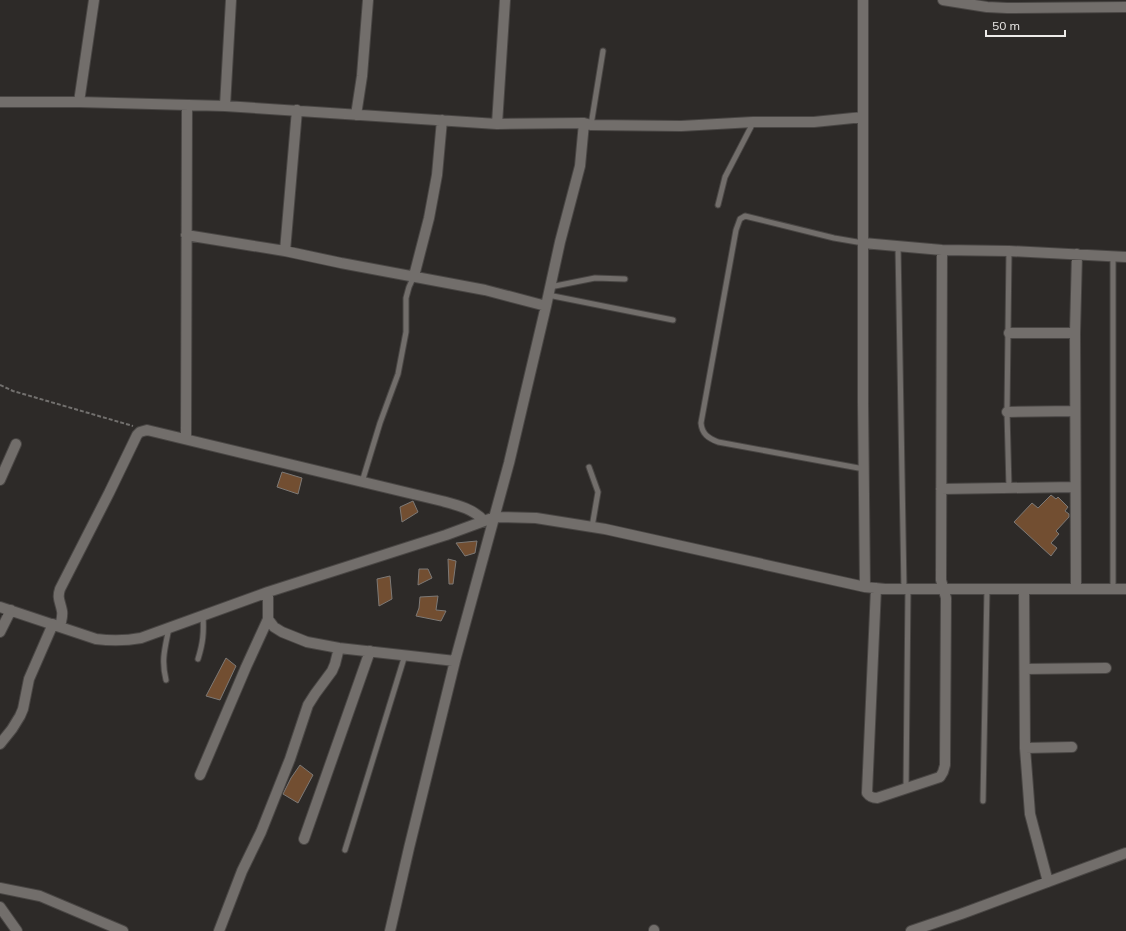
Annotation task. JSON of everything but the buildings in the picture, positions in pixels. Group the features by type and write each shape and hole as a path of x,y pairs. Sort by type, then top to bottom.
{"street":[{"path":"79,102 94,0"},
{"path":"225,106 231,0"},
{"path":"356,115 362,76 368,0"},
{"path":"497,124 505,0"},
{"path":"863,0 865,587"},
{"path":"943,0 987,7 1008,8 1126,7"},
{"path":"0,102 79,102 225,106 497,124 681,126 753,122 814,122 863,117"},
{"path":"186,439 187,106"},
{"path":"285,251 297,110"},
{"path":"414,276 429,218 437,175 442,120"},
{"path":"390,931 455,661 509,463 560,242 580,166 588,124"},
{"path":"186,235 285,251 485,290 546,306"},
{"path":"863,243 942,250 1126,257"},
{"path":"876,588 867,793 869,796 877,798 940,777 945,765 946,598 941,580 942,250"},
{"path":"1076,589 1075,333 1077,254"},
{"path":"1009,333 1075,333"},
{"path":"1007,412 1075,411"},
{"path":"0,744 12,729 23,709 29,679 62,612 58,596 60,589 109,493 136,435 140,432 147,430 186,439 462,507 480,516 484,521"},
{"path":"0,480 16,444"},
{"path":"941,489 1075,487"},
{"path":"0,607 96,639 126,641 141,638 268,592 495,518 536,518 592,527 865,587 906,589 1126,589"},
{"path":"1024,589 1025,748 1030,814 1048,882"},
{"path":"200,775 268,619 268,592"},
{"path":"0,632 11,610"},
{"path":"268,619 274,627 307,642 339,648 455,661"},
{"path":"219,931 242,871 261,832 290,759 308,705 332,671 339,648"},
{"path":"304,839 370,651"},
{"path":"1025,669 1106,668"},
{"path":"1025,748 1072,747"},
{"path":"911,931 1126,853"},
{"path":"0,888 40,896 123,931"},
{"path":"0,907 12,929"}],"lane":[{"path":"588,124 603,51"},
{"path":"718,205 725,177 753,122"},
{"path":"863,243 834,238 745,216 740,219 736,230 702,429 705,436 718,442 864,469"},
{"path":"898,245 906,589 906,789"},
{"path":"1009,252 1007,412 1009,488"},
{"path":"1112,256 1113,590"},
{"path":"362,482 380,422 398,374 406,332 406,298 414,276"},
{"path":"549,291 595,278 625,279"},
{"path":"549,291 673,320"},
{"path":"588,467 598,492 592,527"},
{"path":"983,800 988,589"},
{"path":"198,659 203,644 203,616"},
{"path":"166,680 163,670 163,654 169,628"},
{"path":"345,850 405,655"}],"path":[{"path":"0,385 25,395 147,430"}]}
